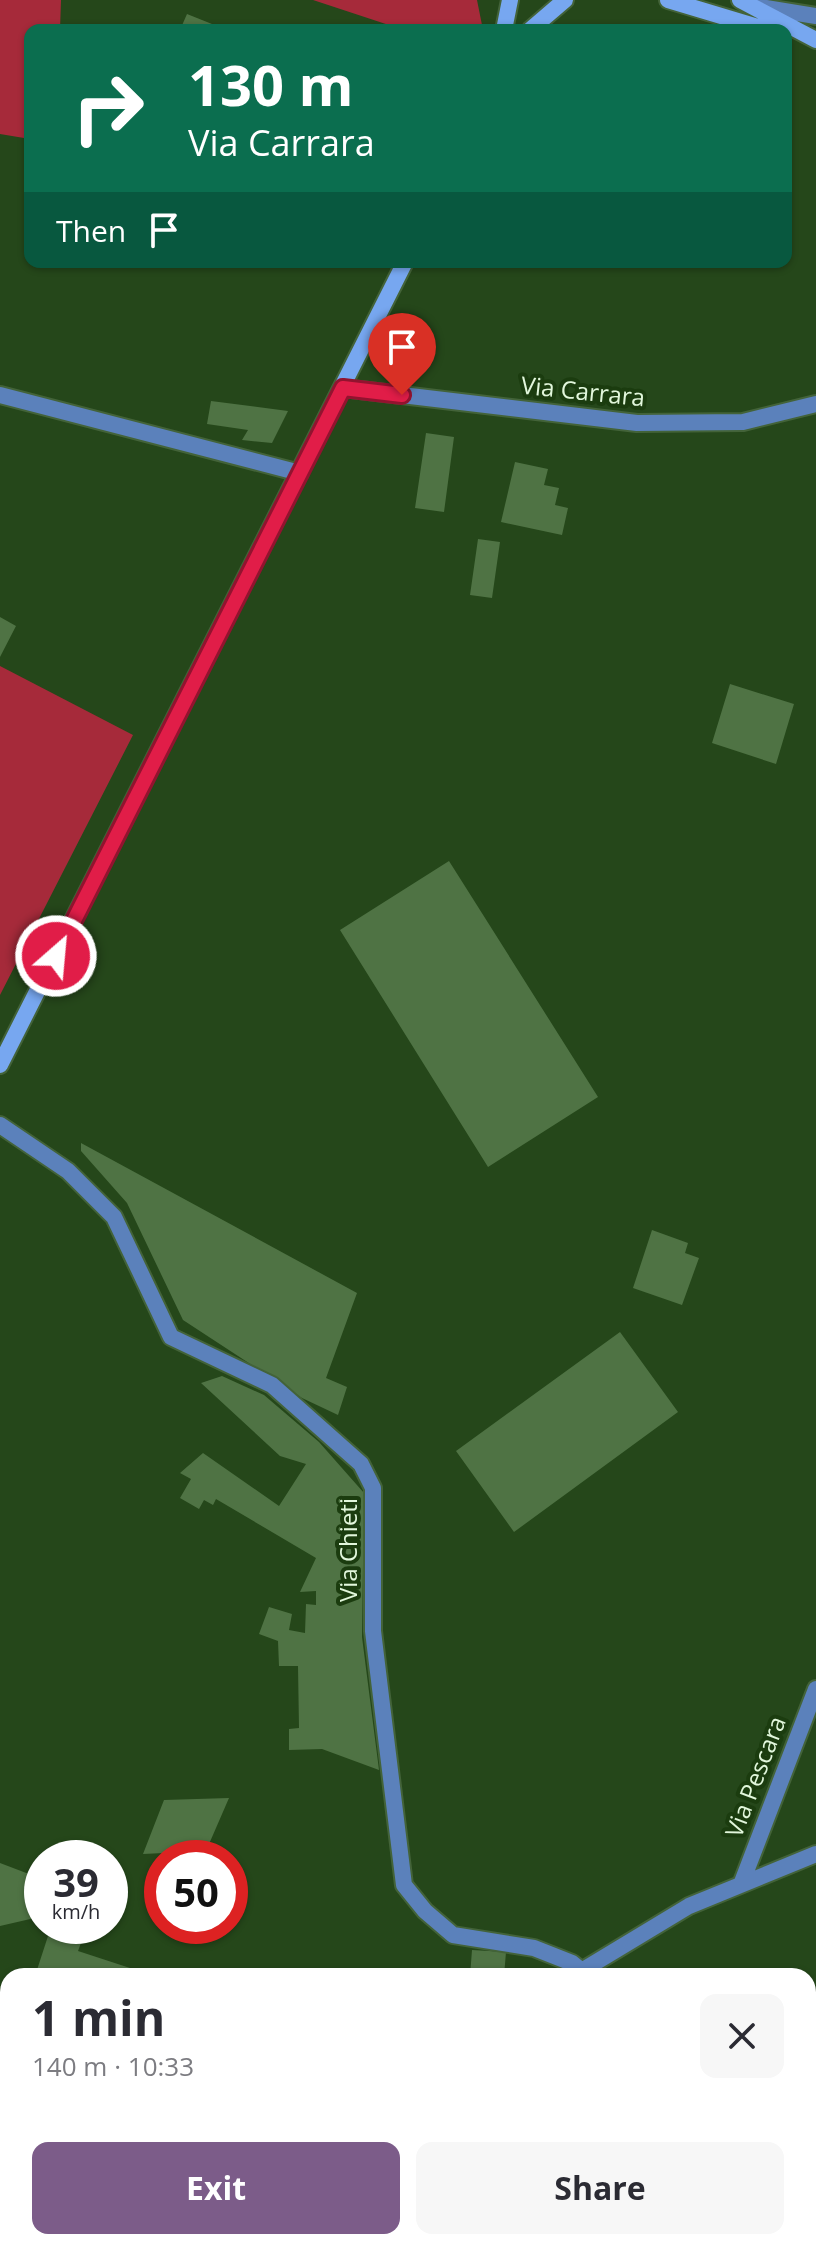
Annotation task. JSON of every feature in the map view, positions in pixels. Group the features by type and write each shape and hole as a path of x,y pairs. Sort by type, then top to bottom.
{"main road":[{"path":"505,24 510,0"},
{"path":"537,24 565,0"},
{"path":"668,0 748,24"},
{"path":"743,3 782,24"},
{"path":"792,29 816,42"},
{"path":"792,36 816,42"},
{"path":"0,1065 402,268"}],"street":[{"path":"743,3 816,16"},
{"name":"Via Carrara","path":"343,388 637,423 743,422 816,404"},
{"path":"0,395 300,473"},
{"name":"Via Chieti","path":"0,1125 68,1171 114,1217 171,1337 272,1385 361,1464 373,1488 373,1631 404,1885 425,1911 453,1935 534,1948 576,1968"},
{"name":"Via Pescara","path":"742,1882 816,1689"},
{"path":"594,1968 689,1906 816,1854"}],"shaded area":[{"path":"0,0 61,0 60,24 24,24 24,138 0,134"},
{"path":"313,0 477,0 482,24 386,24"},
{"path":"0,666 133,735 0,995"}],"building":[{"path":"187,14 212,24 183,24"},
{"path":"211,401 288,411 272,443 242,440 248,430 207,424"},
{"path":"426,433 454,437 444,512 415,508"},
{"path":"515,462 548,469 544,485 559,488 555,505 568,508 562,535 501,522"},
{"path":"478,539 500,542 492,598 470,595"},
{"path":"0,617 16,626 0,657"},
{"path":"730,684 794,704 776,764 712,743"},
{"path":"449,861 598,1097 488,1167 340,930"},
{"path":"81,1143 357,1293 326,1378 347,1387 338,1415 302,1398 183,1320 127,1203 81,1151"},
{"path":"652,1230 688,1243 685,1253 699,1258 682,1305 633,1288"},
{"path":"620,1332 678,1412 514,1532 456,1451"},
{"path":"222,1376 264,1395 319,1442 364,1493 362,1637 379,1770 322,1749 289,1750 289,1729 299,1728 298,1666 279,1666 278,1641 259,1634 269,1607 292,1614 289,1630 305,1633 306,1604 316,1605 316,1591 300,1592 316,1558 216,1499 213,1505 204,1500 199,1509 180,1498 191,1479 180,1473 203,1453 279,1506 306,1464 280,1456 201,1383"},
{"path":"229,1798 211,1840 148,1840 164,1800"},
{"path":"0,1863 24,1872 24,1920 0,1926"},
{"path":"45,1944 81,1944 78,1951 130,1968 38,1968"},
{"path":"472,1950 506,1952 505,1968 471,1968"}],"route":[{"path":"56,956 343,388 402,395"}]}
